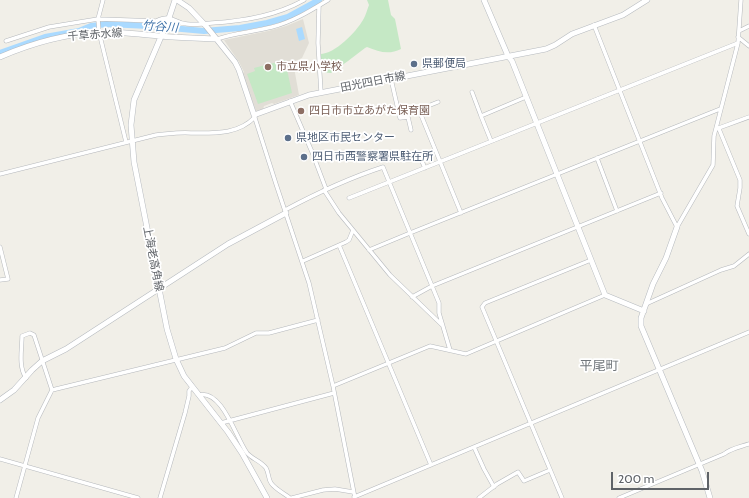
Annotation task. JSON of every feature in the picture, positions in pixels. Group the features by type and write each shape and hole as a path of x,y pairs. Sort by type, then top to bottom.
{"main road":[{"name":"上海老高角線","path":"176,0 134,100 129,142 170,343 176,359 184,376 221,423 242,453 267,498"},
{"path":"176,0 189,8 205,25 237,66 255,116"},
{"path":"484,0 508,56 512,61 605,295 644,311"},
{"name":"田光四日市線","path":"255,116 290,101 321,92 546,49 572,34 622,15 647,0"},
{"name":"千草赤水線","path":"0,57 26,46 45,41 99,31 216,38"},
{"path":"0,400 14,390 42,361 66,350 228,244 285,211"},
{"path":"677,226 666,258 656,275 641,318 641,326 706,479 710,498"}],"street":[{"path":"103,0 98,19 99,31 129,142"},
{"path":"6,41 49,27 98,19 156,21 164,17 175,19 180,23 205,25 251,19 289,8 304,0"},
{"path":"216,38 271,27 290,21 328,0"},
{"path":"677,226 712,167 714,142 720,109 738,43 741,0"},
{"path":"319,6 318,43 321,92"},
{"path":"594,25 661,193 677,226"},
{"path":"739,31 749,26"},
{"path":"738,38 749,46"},
{"path":"349,198 738,43"},
{"path":"391,78 400,118 408,117 408,114 438,102"},
{"path":"472,92 491,142"},
{"path":"481,116 526,97"},
{"path":"290,101 312,152 325,189 339,213 390,275 443,326"},
{"path":"369,250 720,109"},
{"path":"419,110 461,213"},
{"path":"0,174 156,135 176,133 218,133 241,127 255,116 285,211 303,261 333,386 354,497 749,332"},
{"path":"408,117 411,130"},
{"path":"717,129 749,117"},
{"path":"717,129 740,180 737,206 749,232"},
{"path":"419,155 425,168"},
{"path":"597,158 617,211"},
{"path":"285,211 325,189 383,167 439,303 439,313 450,350"},
{"path":"412,297 432,286 661,193"},
{"path":"303,261 349,240 353,230"},
{"path":"339,245 431,465"},
{"path":"0,247 8,278 0,280"},
{"path":"646,304 721,270 734,266 749,254"},
{"path":"562,498 482,307 483,305 591,260"},
{"path":"333,386 430,346 466,354 605,295"},
{"path":"52,390 225,348 256,333 269,333 318,320"},
{"path":"16,498 38,418 52,390 34,335 30,333 22,336 21,360 22,369 26,378"},
{"path":"160,498 185,413 189,391 192,387"},
{"path":"221,423 334,393"},
{"path":"199,395 209,395 214,399 230,420 247,452 266,468 270,482 273,486 291,498 323,490 335,489 353,492"},
{"path":"619,498 724,454 732,448 749,444"},
{"path":"474,447 494,487"},
{"path":"0,459 138,498"},
{"path":"479,498 518,472 524,481 550,470"}],"shaded area":[{"name":"市立県小学校","path":"303,19 309,43 302,58 293,62 299,95 274,104 272,103 264,106 263,109 256,111 242,73 244,72 224,40 268,31"}],"green space":[{"path":"367,0 388,0 391,15 395,19 401,49 392,52 384,52 367,47 331,73 320,72 320,54 332,50 344,42 355,30 366,14 369,5"},
{"path":"285,60 292,93 258,104 247,74 255,71 254,68"}],"water":[{"path":"302,27 305,39 299,41 296,29"}],"waterway":[{"name":"竹谷川","path":"0,53 45,37 79,31 91,26 107,24 204,31 240,28 288,17 319,0"}],"place":[{"name":"県郵便局","path":"414,64"},
{"name":"市立県小学校","path":"268,67"},
{"name":"四日市市立あがた保育園","path":"301,111"},
{"name":"県地区市民センター","path":"288,138"},
{"name":"四日市西警察署県駐在所","path":"304,157"}],"district":[{"name":"平尾町","path":"599,366"}]}
